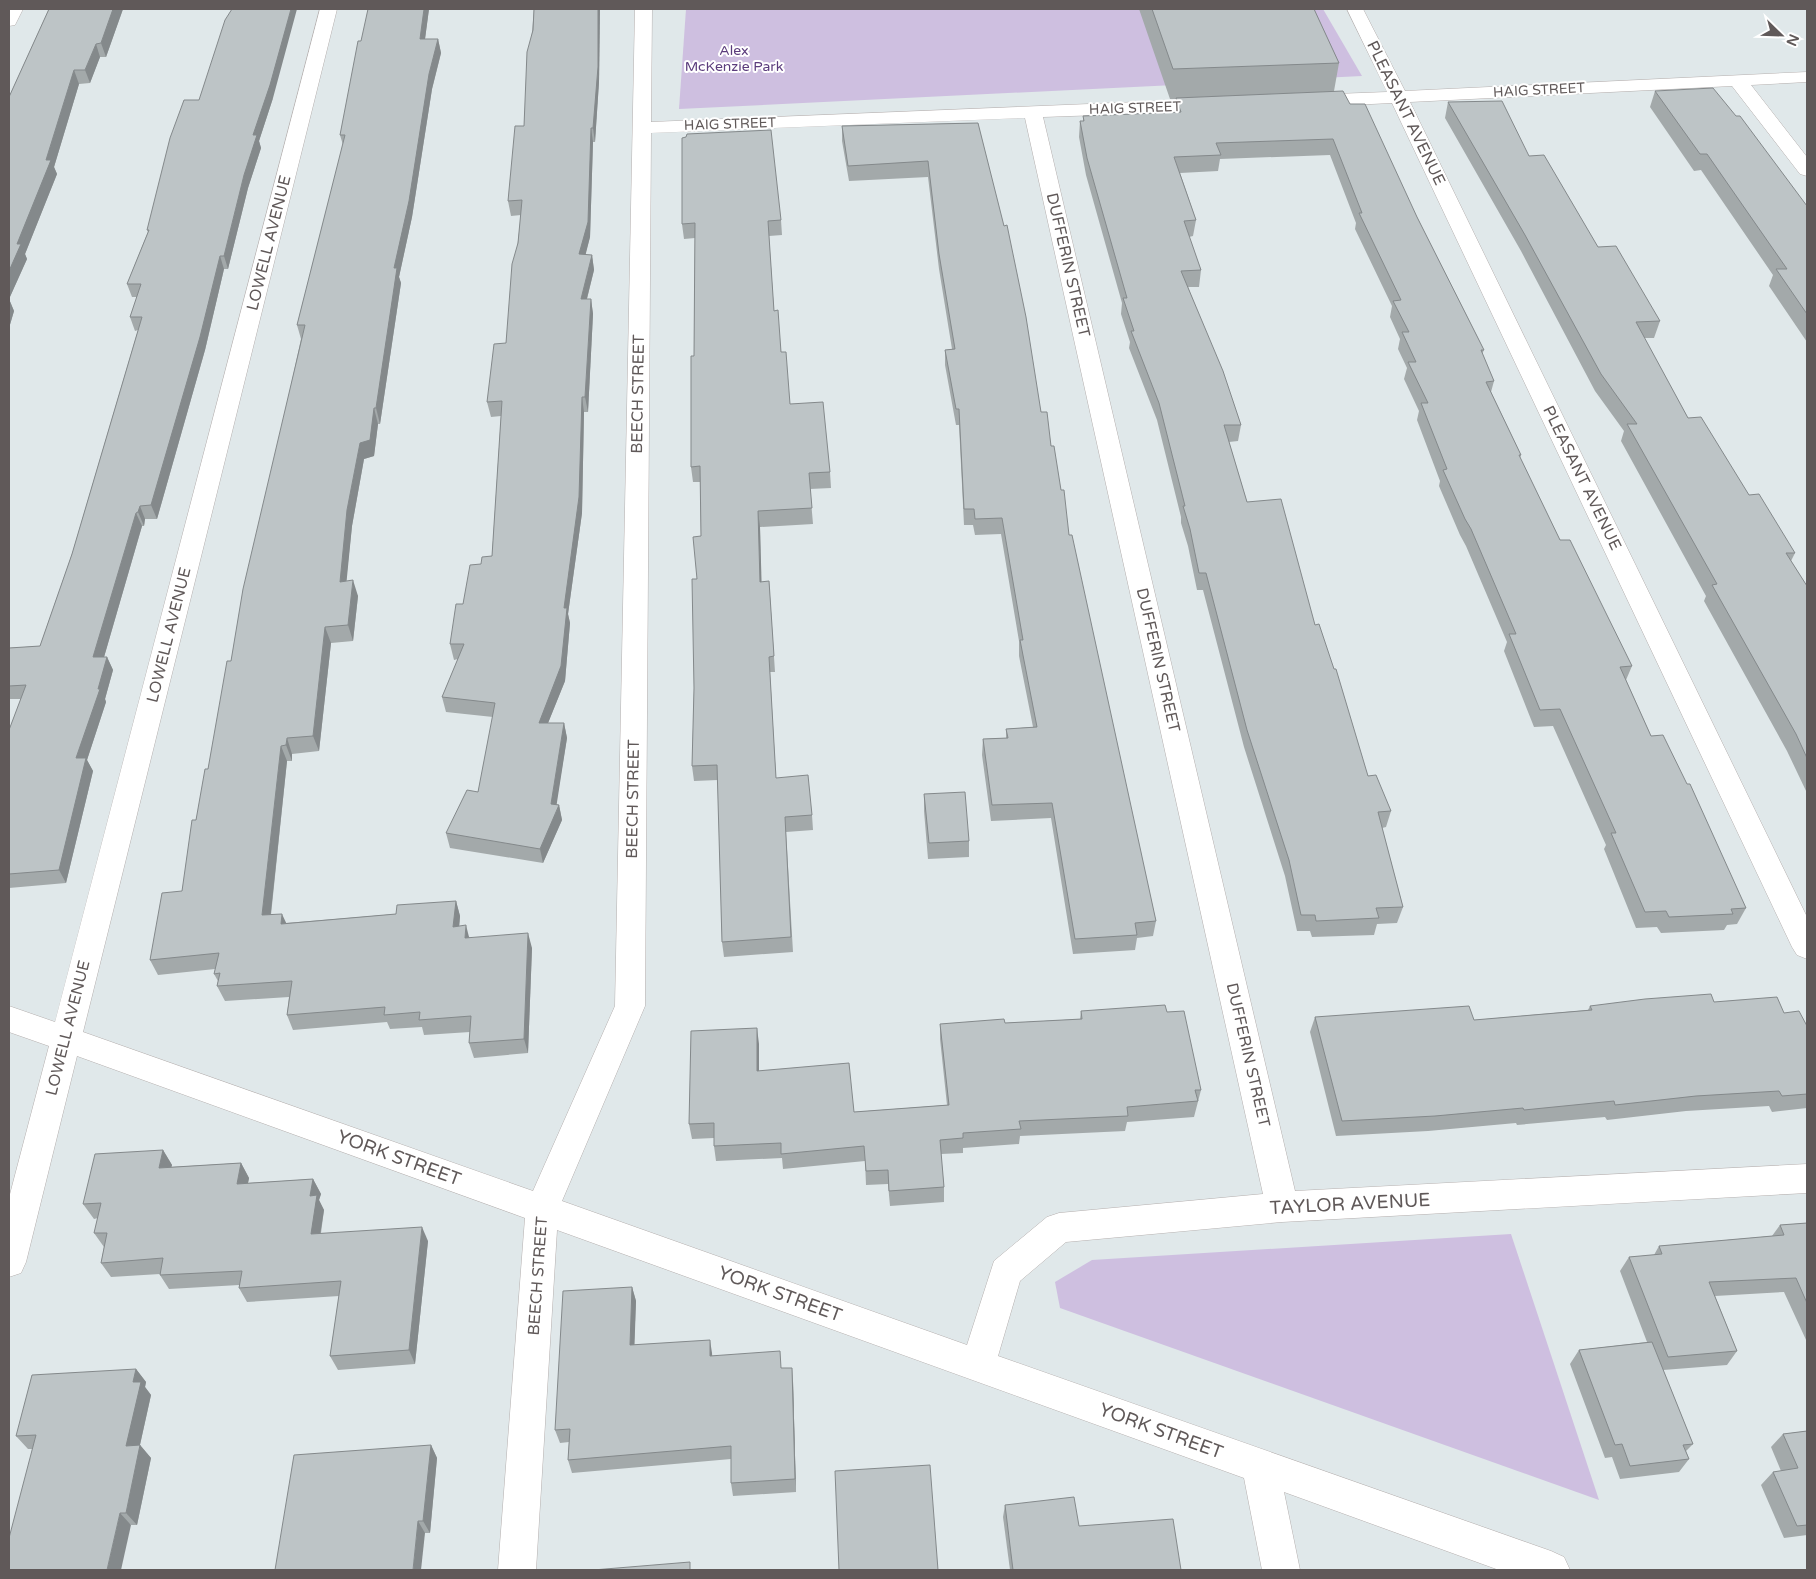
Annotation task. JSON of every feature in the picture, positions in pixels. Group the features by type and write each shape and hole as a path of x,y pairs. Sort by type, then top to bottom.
{"street":[{"path":"9,20 14,9"},
{"name":"LOWELL AVENUE","path":"9,1262 328,9"},
{"name":"BEECH STREET","path":"517,1570 542,1209 630,1006 644,9"},
{"name":"PLEASANT AVENUE","path":"1354,9 1399,97 1807,947"},
{"name":"HAIG STREET","path":"1293,102 1807,77"},
{"path":"1738,81 1807,170"},
{"name":"HAIG STREET","path":"642,128 1226,104"},
{"name":"DUFFERIN STREET","path":"1033,113 1282,1207"},
{"name":"YORK STREET","path":"9,1019 1551,1570"},
{"name":"TAYLOR AVENUE","path":"978,1365 1006,1272 1059,1228 1282,1207 1807,1180"},
{"path":"1260,1466 1281,1570"}],"green space":[{"name":"Alex McKenzie Park","path":"686,9 1323,9 1362,76 679,109"},
{"path":"1511,1234 1599,1500 1060,1308 1055,1282 1092,1260"}],"building":[{"path":"49,9 113,9 101,43 96,44 85,70 74,70 46,160 51,160 17,244 21,244 9,271 9,97"},
{"path":"232,9 291,9 270,85 253,135 257,135 244,175 224,256 220,256 200,337 151,505 140,506 136,513 93,657 107,657 98,689 100,689 76,758 86,758 59,870 9,874 9,730 26,685 9,686 9,648 40,646 72,554 142,317 130,317 141,284 127,284 149,230 147,230 170,138 184,100 199,100 225,20"},
{"path":"368,9 424,9 420,39 438,39 429,74 409,201 394,268 397,268 370,440 360,443 347,510 340,582 353,580 348,625 325,627 313,736 287,738 286,745 281,746 262,915 282,914 281,924 396,914 397,905 456,901 453,927 466,925 465,938 528,933 524,1039 469,1043 471,1016 419,1020 420,1012 384,1015 385,1007 287,1015 292,981 217,986 220,973 214,974 219,953 150,960 162,893 182,891 192,820 196,820 205,769 208,769 227,661 231,661 243,589 305,325 297,325 345,135 340,135 358,41 361,41"},
{"path":"534,9 598,9 598,67 593,128 591,128 588,222 579,254 592,255 581,299 591,299 585,397 582,397 579,497 564,608 567,608 561,666 539,723 564,723 551,804 559,805 540,849 446,833 467,790 478,792 495,703 442,697 464,644 450,644 456,604 463,604 470,565 481,564 482,557 492,556 502,401 487,402 494,344 506,343 512,264 518,243 522,200 508,201 515,126 524,126 527,52 533,30"},
{"path":"1152,9 1314,9 1339,63 1173,69"},
{"path":"1713,88 1736,116 1740,116 1807,206 1807,314 1776,269 1787,269 1707,154 1700,154 1655,91"},
{"path":"1343,91 1350,104 1365,104 1417,217 1484,350 1481,350 1494,381 1486,382 1521,455 1519,455 1560,540 1570,540 1632,666 1620,667 1651,736 1663,735 1687,784 1690,784 1746,908 1731,909 1733,914 1669,917 1666,911 1645,912 1611,833 1616,833 1560,709 1540,710 1509,634 1516,634 1471,529 1443,470 1447,469 1421,403 1428,403 1408,362 1416,362 1402,332 1409,332 1393,301 1401,300 1359,213 1362,213 1333,139 1216,143 1221,155 1174,157 1196,220 1184,221 1201,270 1181,271 1223,371 1241,425 1224,425 1247,502 1281,499 1315,625 1319,624 1334,669 1336,669 1368,776 1376,775 1391,811 1378,812 1403,907 1376,908 1379,918 1316,921 1315,915 1301,915 1289,860 1247,730 1206,573 1199,573 1183,506 1185,506 1159,403 1131,331 1134,331 1123,298 1127,298 1087,158 1080,121 1084,121 1083,116 1181,112 1176,98"},
{"path":"1502,101 1529,156 1544,155 1598,247 1616,246 1660,321 1636,322 1688,418 1701,417 1749,495 1759,494 1795,553 1786,553 1807,586 1807,758 1796,734 1712,585 1717,584 1627,424 1637,424 1601,374 1525,235 1448,102"},
{"path":"978,123 1004,226 1007,225 1026,317 1041,412 1047,412 1051,446 1054,446 1061,490 1064,490 1069,535 1072,535 1156,921 1135,923 1137,935 1075,939 1052,803 992,805 983,739 1008,738 1006,729 1037,727 1020,640 1023,640 1002,518 975,519 974,509 964,509 959,409 956,409 945,350 955,349 939,254 928,161 848,166 842,126"},
{"path":"771,130 781,220 768,221 774,311 778,310 781,352 786,352 790,404 823,402 830,472 809,473 812,508 758,511 760,582 769,581 774,656 769,657 776,778 808,775 812,815 785,817 791,937 722,942 717,765 692,766 694,688 692,579 697,579 693,537 701,536 700,466 691,467 691,356 694,356 695,223 682,224 682,138 686,137 687,134"},
{"path":"965,792 969,841 929,843 924,794"},
{"path":"1711,994 1714,1002 1777,997 1784,1013 1799,1011 1807,1026 1807,1094 1782,1096 1779,1091 1696,1096 1615,1105 1614,1101 1524,1110 1523,1108 1435,1116 1342,1121 1315,1017 1469,1006 1474,1020 1592,1010 1590,1006 1645,999"},
{"path":"1165,1005 1167,1012 1184,1011 1201,1090 1195,1090 1198,1101 1127,1107 1128,1116 1019,1121 1021,1129 963,1133 963,1138 940,1140 944,1187 889,1191 888,1170 866,1171 864,1146 781,1154 781,1143 714,1146 714,1123 689,1124 691,1031 757,1028 757,1071 849,1063 854,1112 949,1105 940,1024 1004,1019 1005,1023 1082,1019 1081,1011"},
{"path":"163,1150 159,1168 241,1163 237,1184 313,1179 310,1196 317,1195 311,1234 422,1227 409,1350 330,1356 341,1281 239,1288 242,1271 160,1275 163,1258 101,1263 107,1233 94,1233 101,1203 83,1204 95,1154"},
{"path":"1807,1223 1807,1303 1796,1278 1709,1282 1737,1351 1668,1357 1629,1257 1662,1254 1659,1246 1784,1235 1780,1225"},
{"path":"632,1287 630,1345 710,1340 710,1356 780,1351 781,1368 792,1368 795,1479 731,1483 731,1446 568,1460 570,1429 555,1430 563,1291"},
{"path":"1652,1342 1693,1444 1683,1445 1689,1459 1630,1466 1622,1444 1615,1445 1579,1350"},
{"path":"136,1369 133,1382 141,1382 126,1446 140,1445 126,1513 120,1513 107,1570 9,1570 9,1538 36,1435 16,1436 32,1375"},
{"path":"1807,1431 1807,1525 1797,1526 1773,1472 1798,1468 1783,1434"},
{"path":"431,1445 423,1521 418,1521 413,1570 275,1570 294,1455"},
{"path":"930,1465 938,1570 839,1570 835,1471"},
{"path":"1074,1497 1079,1526 1173,1519 1181,1570 1013,1570 1005,1505"},
{"path":"690,1562 690,1570 593,1570"}]}
